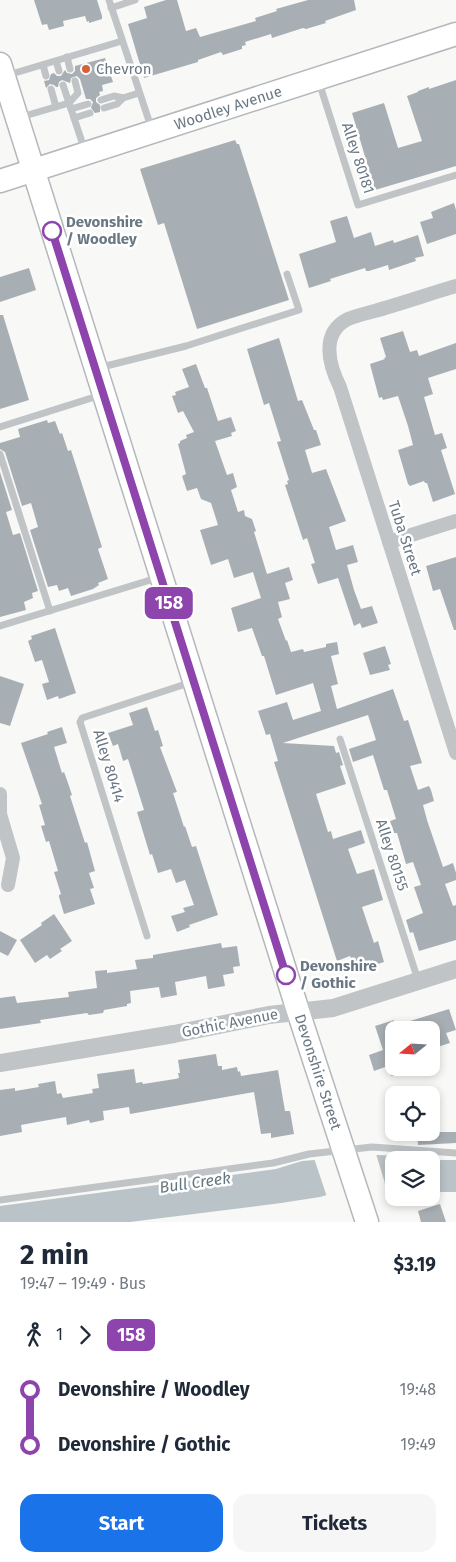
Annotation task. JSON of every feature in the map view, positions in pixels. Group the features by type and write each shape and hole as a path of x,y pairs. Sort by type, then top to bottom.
{"main road":[{"name":"Woodley Avenue","path":"0,181 456,34"},
{"name":"Devonshire Street","path":"2,70 298,1011 367,1222"}],"street":[{"name":"Tuba Street","path":"455,745 340,387 334,376 329,344 332,333 346,320 456,286"},
{"path":"389,542 456,521"},
{"path":"0,794 0,814 13,858 8,885"},
{"name":"Gothic Avenue","path":"0,1063 174,1034 264,1015 333,1008 456,969"}],"lane":[{"path":"135,0 110,4 153,133"},
{"path":"2,70 43,65 122,41"},
{"path":"67,57 70,69"},
{"path":"56,61 59,71"},
{"path":"43,65 46,76"},
{"name":"Alley 80181","path":"318,78 358,206 456,175"},
{"path":"70,106 78,93 74,81"},
{"path":"64,85 86,154"},
{"path":"50,89 56,107"},
{"path":"104,108 116,104 123,98 139,93"},
{"path":"102,100 114,96 123,98"},
{"path":"17,119 56,107 88,104"},
{"path":"74,118 90,113"},
{"path":"95,369 186,346 299,310 287,274"},
{"path":"0,427 104,394"},
{"path":"0,454 50,611"},
{"path":"0,626 161,576"},
{"name":"Alley 80414","path":"148,936 80,722 82,718 194,681"},
{"name":"Alley 80155","path":"340,739 418,980"},
{"path":"0,1200 273,1164 310,1154 345,1152 372,1147 456,1154"}],"water":[{"name":"Bull Creek","path":"385,1155 385,1192 327,1195 281,1203 130,1222 0,1222 0,1206 276,1169 302,1161"},
{"path":"440,1160 456,1160 456,1192 440,1192"}],"pier":[{"path":"376,1154 385,1183 385,1193 327,1197 314,1158"}],"building":[{"path":"34,0 97,0 102,19 89,23 85,16 63,21 64,26 49,30 47,24 42,25"},
{"path":"166,0 177,0 186,31 196,28 200,37 256,21 255,18 277,11 276,9 308,0 354,0 356,10 306,29 303,28 272,38 271,34 245,42 246,45 242,46 242,49 223,55 221,52 198,60 198,62 144,78 128,24 147,18 144,7"},
{"path":"105,58 113,82 102,85 103,91 99,92 100,95 96,98 96,102 100,105 100,112 95,113 91,108 93,102 90,99 86,99 80,79 77,76 71,78 70,83 62,80 59,82 58,87 50,84 46,88 44,81 49,80 51,74 54,73 57,76 61,76 65,70 67,73 72,74 75,71 75,66"},
{"path":"456,80 456,166 375,190 352,113 384,103 398,148 422,141 407,96 429,87 429,89"},
{"path":"235,140 239,144 289,300 197,329 164,223 158,225 140,169"},
{"path":"454,203 456,210 456,234 427,244 420,222 433,218 431,212"},
{"path":"347,216 354,238 371,232 375,246 393,240 394,243 418,235 424,256 415,258 416,261 389,270 388,265 369,271 366,271 365,268 309,288 299,254 336,242 330,221"},
{"path":"29,268 36,290 0,302 0,277"},
{"path":"0,315 3,315 29,400 0,409"},
{"path":"403,331 410,352 417,350 419,356 456,343 456,369 428,378 433,394 424,397 435,435 442,433 447,448 441,450 455,494 433,502 427,483 424,481 410,486 408,484 398,450 413,445 408,426 398,396 383,400 382,397 379,398 370,364 386,357 380,338"},
{"path":"279,338 298,401 302,400 321,445 305,450 312,473 326,469 346,521 329,527 336,550 353,545 358,562 347,565 354,590 361,609 372,606 378,623 362,628 360,623 354,626 338,578 318,584 311,564 315,563 307,538 303,540 285,485 288,484 287,481 289,480 277,442 281,441 269,403 264,405 247,349"},
{"path":"196,364 205,388 207,388 218,421 231,417 236,431 231,433 232,436 215,441 227,475 233,473 237,487 231,490 238,512 244,510 245,516 252,519 267,574 289,567 293,580 285,583 290,599 278,602 282,617 278,619 291,652 303,649 304,652 326,647 326,644 337,642 339,654 331,656 338,684 331,686 337,709 393,689 404,721 408,720 422,763 410,766 418,790 429,786 431,790 434,801 423,805 427,820 443,867 453,863 456,873 456,880 445,884 453,906 456,905 456,940 419,951 413,932 410,933 406,920 423,913 414,887 421,885 413,862 406,864 397,833 394,833 390,821 396,819 373,755 353,762 349,749 376,740 368,715 283,743 334,746 336,753 339,752 343,765 340,766 346,784 316,794 328,832 331,831 333,839 361,830 365,843 348,849 357,874 374,869 383,900 362,907 374,943 378,941 384,962 356,971 350,956 337,961 274,762 278,761 270,734 266,735 258,711 287,702 293,720 321,711 313,683 276,695 264,656 262,656 252,628 238,632 231,608 261,598 253,572 234,578 228,559 211,565 200,530 218,525 211,503 201,499 197,488 187,491 182,476 186,474 178,444 187,438 186,435 194,432 183,411 178,413 172,396 176,395 175,392 189,387 182,369"},
{"path":"47,420 48,423 55,421 60,434 62,433 68,451 71,450 102,547 98,549 108,579 98,583 99,585 93,589 71,596 68,588 59,591 57,585 48,587 30,530 38,527 31,503 22,506 5,452 0,449 0,443 20,437 18,429"},
{"path":"0,472 12,510 6,512 13,535 20,533 38,591 32,593 33,598 24,602 26,610 0,617"},
{"path":"456,557 456,630 454,630 440,589 433,591 426,566"},
{"path":"55,628 76,693 59,699 58,696 47,700 42,684 49,682 42,660 35,662 28,641 32,639 31,636"},
{"path":"385,646 391,664 388,665 390,670 370,675 363,653"},
{"path":"0,676 24,684 10,726 0,723"},
{"path":"147,707 155,731 158,730 163,746 160,747 177,792 173,793 184,827 192,847 196,846 218,915 189,925 190,927 177,932 171,916 185,912 183,908 194,905 185,880 176,883 171,869 158,873 152,854 150,855 137,812 144,810 128,759 123,761 118,744 113,746 108,733 133,725 129,713"},
{"path":"62,727 67,743 54,747 62,773 64,772 72,795 70,796 85,843 87,842 95,871 89,873 94,888 90,889 95,904 64,914 59,897 61,894 54,872 58,871 49,841 46,842 41,826 45,825 39,805 42,804 21,743"},
{"path":"54,914 72,941 50,959 47,955 35,963 20,940"},
{"path":"0,931 17,940 8,956 0,952"},
{"path":"221,943 222,948 237,946 240,966 233,967 234,973 223,975 225,986 208,989 206,976 175,982 177,995 161,998 159,987 130,991 131,1003 127,1004 127,1006 104,1010 103,1013 89,1015 87,1013 40,1020 41,1023 0,1029 0,998 15,996 17,1003 69,997 68,992 97,988 95,971 107,970 107,973 137,969 135,960 153,958 153,955"},
{"path":"449,1009 456,1030 446,1033 450,1043 440,1046 440,1021 410,1021"},
{"path":"385,1023 385,1067 374,1071 369,1055 383,1050 375,1026"},
{"path":"216,1054 218,1066 222,1066 222,1070 237,1067 241,1076 278,1070 285,1111 290,1111 294,1134 271,1138 271,1133 261,1134 254,1092 130,1114 129,1107 103,1111 104,1120 90,1123 89,1120 67,1125 66,1117 37,1122 21,1125 22,1132 0,1136 0,1090 15,1088 15,1091 39,1087 38,1084 55,1081 57,1094 61,1093 63,1098 93,1093 92,1089 99,1088 97,1074 134,1069 136,1083 142,1082 143,1084 175,1079 179,1078 178,1073 180,1073 178,1060"},
{"path":"440,1132 456,1132 456,1143 418,1145 418,1141 440,1141"},
{"path":"440,1204 446,1222 421,1222 418,1211 440,1206"}],"bus line":[{"name":"158","path":"52,231 286,975"}],"place":[{"name":"Chevron","path":"86,69"},
{"name":"Devonshire / Woodley","path":"52,231"},
{"name":"Devonshire / Gothic","path":"286,975"}]}
